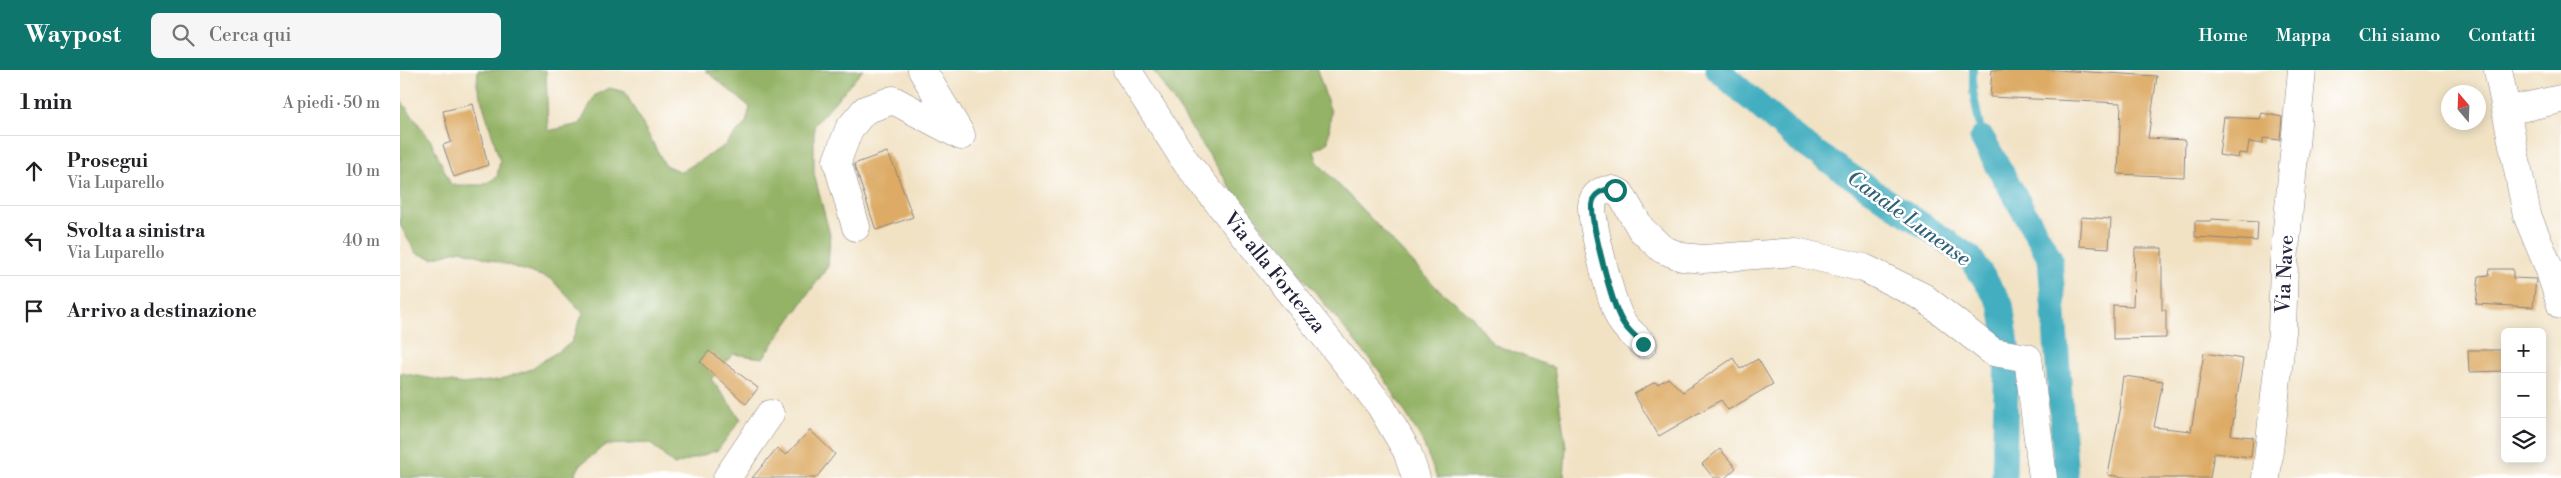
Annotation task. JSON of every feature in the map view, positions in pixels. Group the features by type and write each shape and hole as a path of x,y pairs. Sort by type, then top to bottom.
{"street":[{"path":"856,227 837,162 850,128 865,110 893,100 961,136 922,70"},
{"name":"Via alla Fortezza","path":"1127,70 1186,162 1380,405 1407,451 1416,478"},
{"name":"Via Nave","path":"2266,478 2282,332 2286,226 2302,70"},
{"path":"2498,70 2527,215 2549,268 2561,305"},
{"path":"2506,111 2561,99"},
{"path":"1643,344 1622,322 1605,272 1592,205 1598,194 1604,190 1615,190 1620,194 1641,229 1662,249 1682,257 1703,259 1796,252 1864,268 1923,297 1960,327 2004,354 2028,358 2043,478"},
{"path":"727,478 770,414"}],"green space":[{"path":"478,70 546,70 548,131 580,124 595,95 609,88 625,92 665,165 681,172 724,146 746,123 750,107 705,70 763,70 774,73 778,70 863,70 814,125 814,174 830,235 828,266 763,358 733,354 711,379 741,419 718,450 674,465 650,443 606,445 581,464 573,478 400,478 400,373 463,384 498,380 529,370 571,343 583,313 551,279 461,250 432,258 416,253 400,225 400,99 431,141 451,185 483,185 497,177 500,161 477,85"},
{"path":"1153,70 1317,70 1331,112 1328,142 1314,151 1318,163 1436,287 1472,317 1493,344 1554,368 1566,447 1564,478 1437,478 1421,438 1381,373 1235,194"}],"building":[{"path":"1992,70 2056,70 2157,76 2148,138 2185,140 2184,177 2118,174 2121,103 1990,97"},
{"path":"473,104 488,165 454,177 443,145 451,142 443,111"},
{"path":"2262,113 2282,117 2280,140 2263,138 2263,144 2249,142 2247,154 2239,153 2238,158 2219,155 2224,117 2260,119"},
{"path":"887,152 913,217 876,230 854,164"},
{"path":"2081,217 2111,219 2109,248 2079,246"},
{"path":"2212,219 2258,222 2257,241 2195,237 2195,221 2211,221"},
{"path":"2135,248 2162,248 2162,310 2166,310 2166,338 2113,339 2113,305 2133,306"},
{"path":"2490,269 2513,269 2513,278 2536,279 2533,307 2476,304 2479,276 2489,275"},
{"path":"2468,350 2501,350 2501,371 2469,372"},
{"path":"709,351 758,388 746,404 700,362"},
{"path":"2204,353 2243,359 2231,435 2253,437 2251,457 2214,453 2210,478 2130,478 2108,475 2121,406 2119,405 2123,376 2163,381 2154,427 2191,431"},
{"path":"1733,358 1740,369 1758,359 1773,384 1728,410 1721,400 1659,436 1634,394 1655,382 1658,384 1668,378 1683,392"},
{"path":"810,430 835,454 816,478 752,478 777,448 786,455"},
{"path":"1720,449 1736,468 1725,478 1714,478 1702,464"}],"waterway":[{"name":"Canale Lunense","path":"1718,70 1799,141 1970,257 2001,304 2007,345 2004,478"},
{"path":"1973,70 1973,91 1982,138"},
{"path":"1982,138 2050,258 2066,478"}],"route":[{"path":"1615,190 1604,190 1598,194 1592,205 1593,212 1605,272 1622,322 1643,344"}]}
